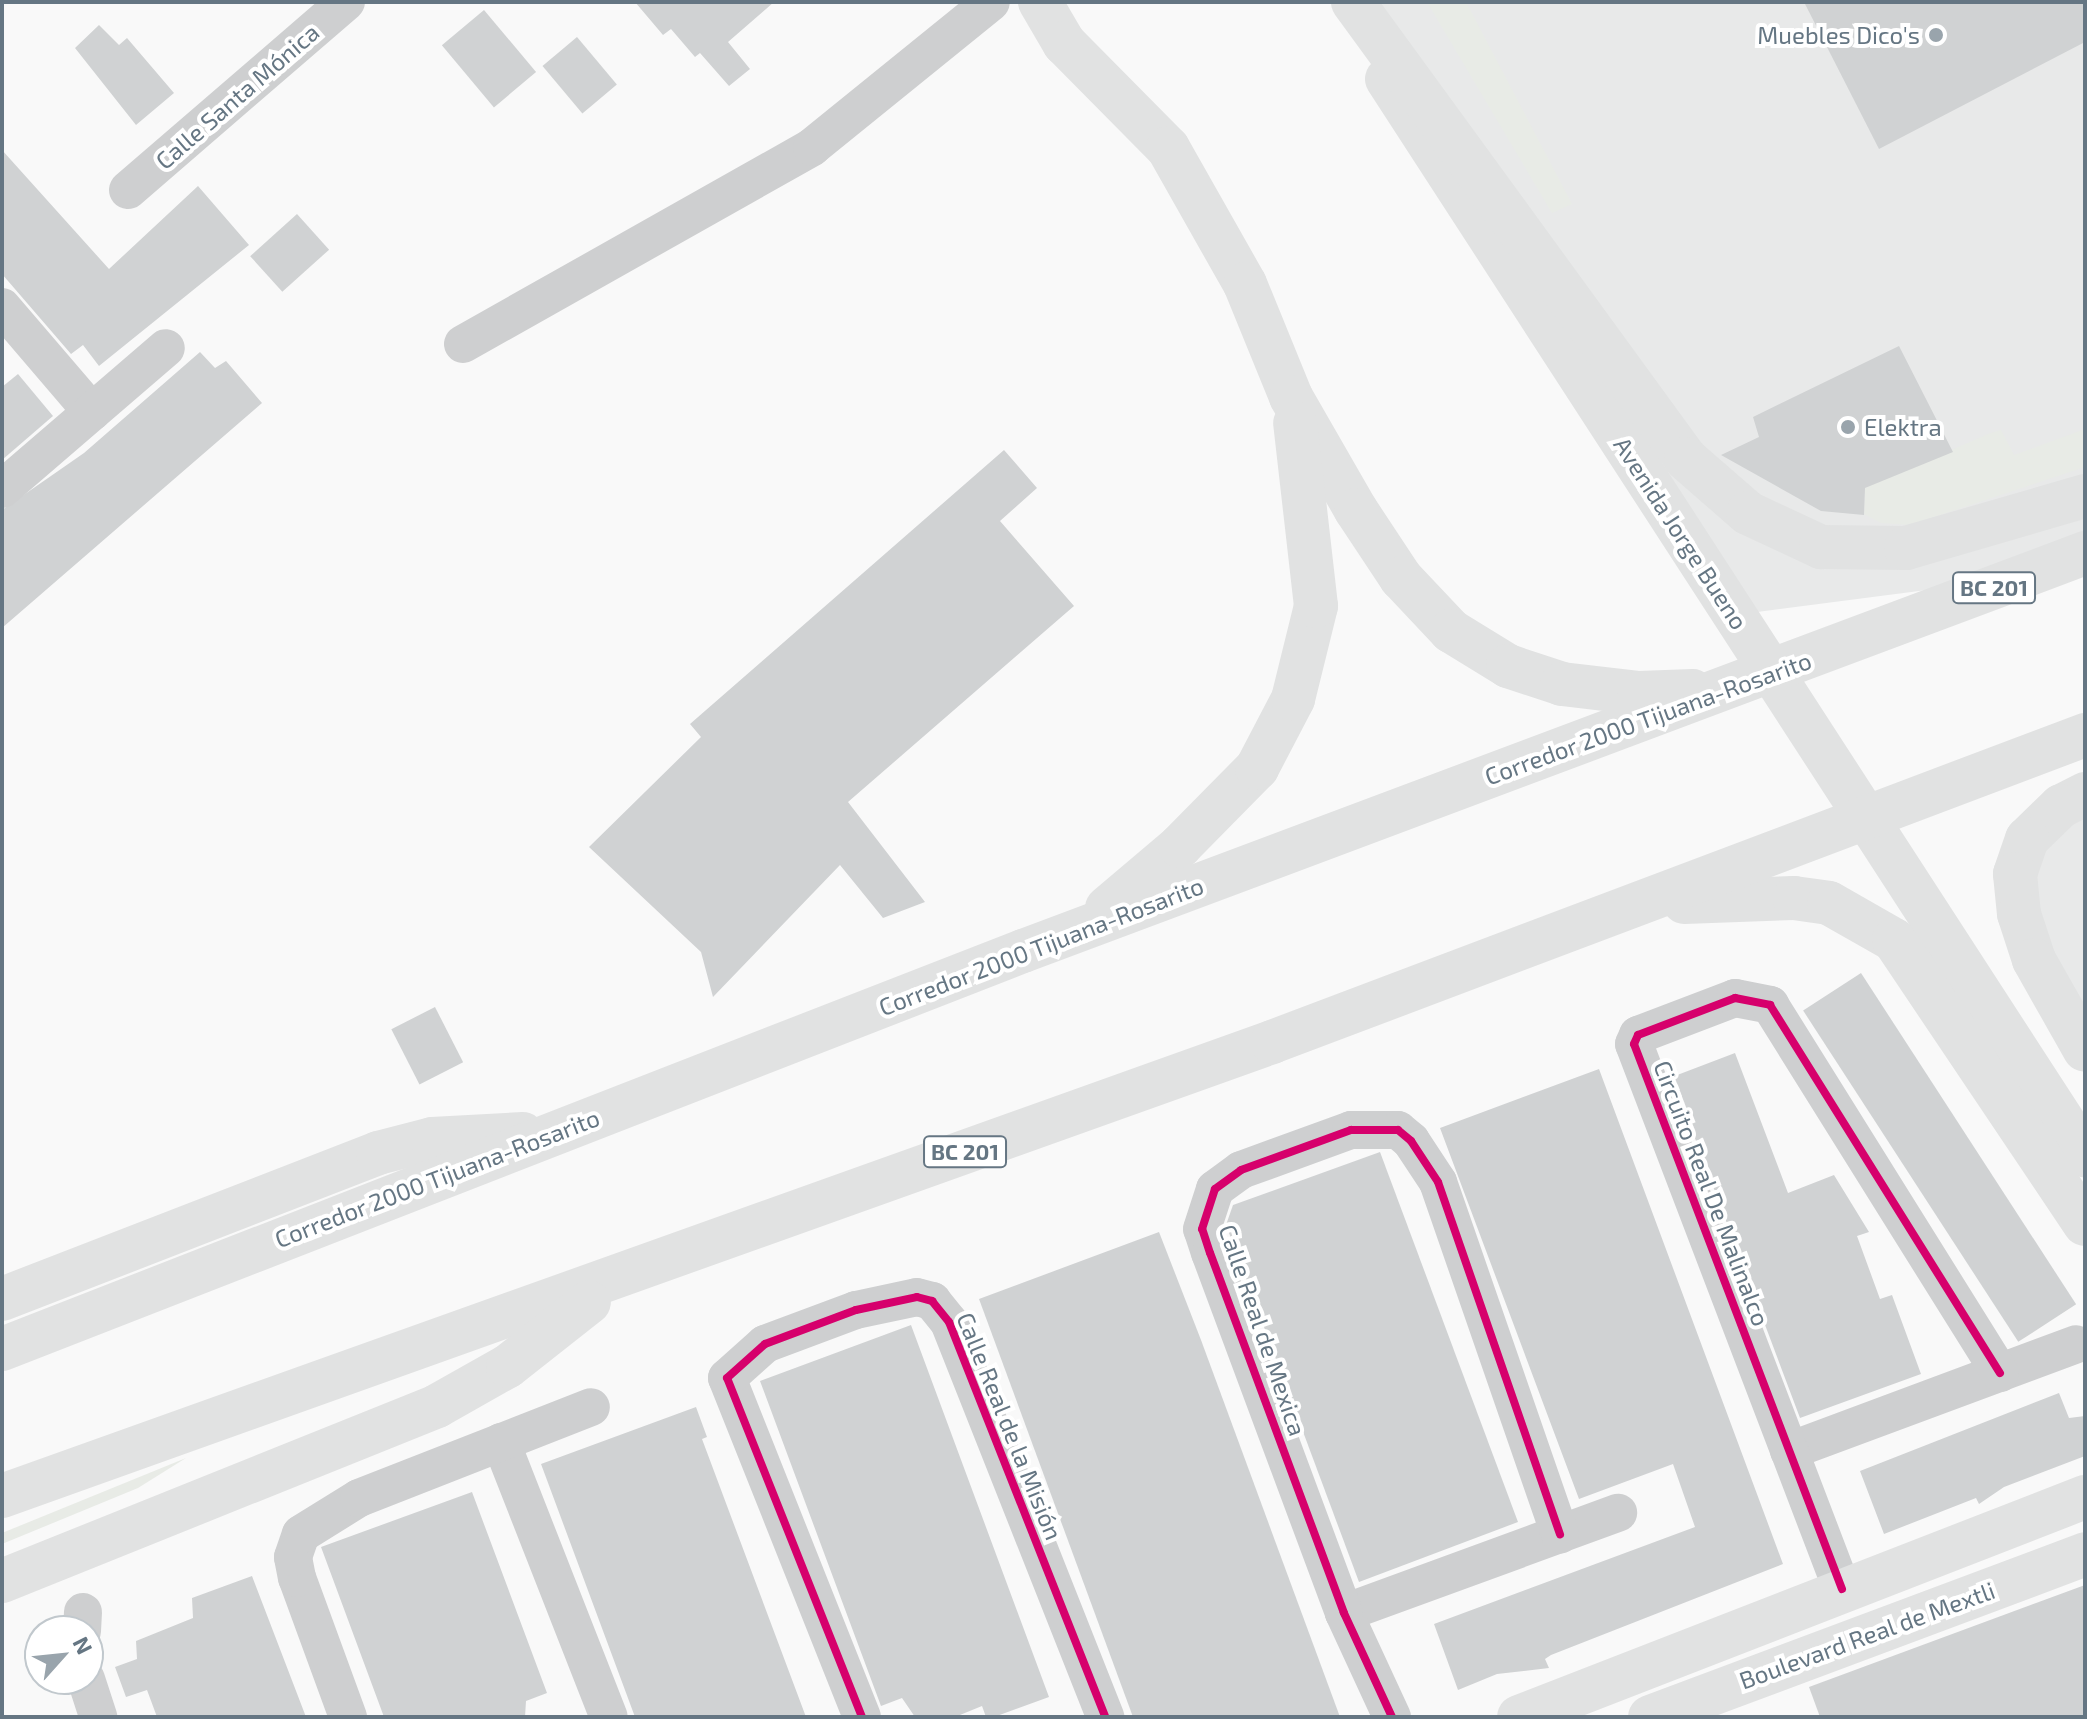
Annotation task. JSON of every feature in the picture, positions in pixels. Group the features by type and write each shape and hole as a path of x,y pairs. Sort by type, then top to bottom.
{"main road":[{"path":"1040,2 1064,43 1168,148 1196,192 1245,284 1291,397 1401,578 1451,631 1508,666 1562,684 1639,693 1727,689"},
{"name":"Avenida Jorge Bueno","path":"1340,2 1408,113 2085,1155"},
{"path":"1353,2 1686,459 1748,513 1821,547 1906,548 2085,496"},
{"path":"1079,930 1180,846 1257,768 1293,699 1316,606 1315,561 1291,397"},
{"name":"Corredor 2000 Tijuana-Rosarito","path":"2,1349 1079,930 2085,553"},
{"path":"1904,623 2085,562"},
{"path":"1923,793 2085,721"},
{"name":"BC 201","path":"2,1496 614,1282 1649,904 1923,793 2085,735"},
{"path":"2085,794 2061,806 2027,839 2015,874 2019,914 2034,960 2085,1050"},
{"path":"1649,904 1794,898 1829,903 1894,940 2085,1224"},
{"path":"2,1299 378,1153 488,1133 553,1134"},
{"path":"2,1581 437,1406 508,1366 614,1282"},
{"name":"Boulevard Real de Mextli","path":"1519,1717 1711,1645 1842,1589 2085,1497"},
{"name":"Boulevard Real de Mextli","path":"1650,1717 1741,1701 2085,1554"},
{"path":"1711,1645 1741,1701"}],"street":[{"name":"Calle Santa Mónica","path":"128,190 346,2"},
{"path":"463,344 812,147 991,2"},
{"path":"2,307 92,412"},
{"path":"2,489 166,348"},
{"name":"Circuito Real De Malinalco","path":"1842,1589 1634,1044 1638,1035 1735,998 1752,997 1782,1020 2000,1373"},
{"name":"Calle Real de Mexica","path":"1392,1717 1344,1613 1202,1229 1215,1189 1255,1165 1351,1130 1398,1130 1411,1141 1438,1182 1560,1534"},
{"name":"Calle Real de la Misión","path":"862,1717 727,1378 765,1344 856,1310 917,1297 932,1301 949,1322 1095,1714"},
{"path":"1789,1451 2076,1344"},
{"path":"348,1717 297,1578 293,1557 301,1534 359,1498 591,1407"},
{"path":"501,1442 609,1717"},
{"path":"1344,1613 1618,1513"},
{"path":"91,1695 98,1717"}],"shaded area":[{"path":"1334,2 2085,2 2085,548 2004,580 1742,614"},
{"path":"1427,2 1466,2 1572,204 1552,213"},
{"path":"2085,429 2085,467 1910,525 1881,523 1864,514 1865,488 1988,434 2001,430 2014,455"},
{"path":"2085,790 2085,1022 2057,982 2027,864"},
{"path":"186,1458 138,1488 2,1544 2,1533"}],"building":[{"path":"635,2 774,2 728,42 750,69 729,86 700,53 695,57 671,29 663,35"},
{"path":"1804,2 2085,2 2085,42 1879,149"},
{"path":"484,10 536,72 494,107 442,45"},
{"path":"99,25 119,45 127,38 174,93 136,125 75,48"},
{"path":"577,37 617,84 582,113 543,66"},
{"path":"2,150 109,269 198,186 249,245 99,366 83,345 71,354 2,274"},
{"path":"297,214 329,250 282,292 250,256"},
{"name":"Elektra","path":"1899,346 1953,452 1865,488 1864,515 1821,511 1721,455 1759,437 1753,417"},
{"path":"200,352 215,368 226,361 262,403 2,628 2,510 84,453"},
{"path":"18,374 53,416 2,460 2,387"},
{"path":"1004,450 1037,488 1000,521 1074,606 848,802 925,902 883,918 840,865 713,997 701,952 589,847 701,737 690,724"},
{"path":"1861,973 2076,1304 2018,1342 1803,1011"},
{"path":"435,1007 463,1062 419,1084 391,1029"},
{"path":"1735,1053 1788,1193 1834,1175 1869,1232 1857,1236 1880,1299 1892,1295 1921,1374 1800,1418 1672,1077"},
{"path":"1599,1069 1783,1564 1551,1655 1545,1659 1549,1668 1497,1674 1458,1690 1434,1624 1695,1527 1673,1464 1579,1499 1440,1128"},
{"path":"1380,1152 1518,1522 1359,1582 1226,1225 1233,1205"},
{"path":"1159,1232 1340,1717 1133,1717 979,1299"},
{"path":"911,1325 1049,1697 994,1717 986,1717 982,1706 955,1717 915,1717 902,1698 881,1706 760,1381"},
{"path":"2059,1393 2069,1418 2085,1416 2085,1456 2004,1487 1979,1504 1976,1498 1884,1534 1860,1471"},
{"path":"696,1407 707,1437 702,1439 806,1717 635,1717 541,1464"},
{"path":"472,1492 547,1693 526,1701 525,1717 384,1717 321,1547"},
{"path":"252,1576 306,1717 157,1717 147,1690 126,1697 115,1667 137,1659 136,1641 193,1618 192,1598"},
{"path":"2085,1585 2085,1717 1820,1717 1809,1687"}],"cycle path":[{"path":"1842,1589 1634,1044 1638,1035 1735,998 1770,1005 2000,1373"},
{"path":"1392,1717 1344,1613 1210,1253 1202,1229 1215,1189 1241,1170 1351,1130 1398,1130 1411,1141 1438,1182 1560,1534"},
{"path":"862,1717 727,1378 765,1344 856,1310 917,1297 932,1301 949,1322 1105,1717"}],"place":[{"name":"Muebles Dico's","path":"1936,35"},
{"name":"Elektra","path":"1848,427"}]}
